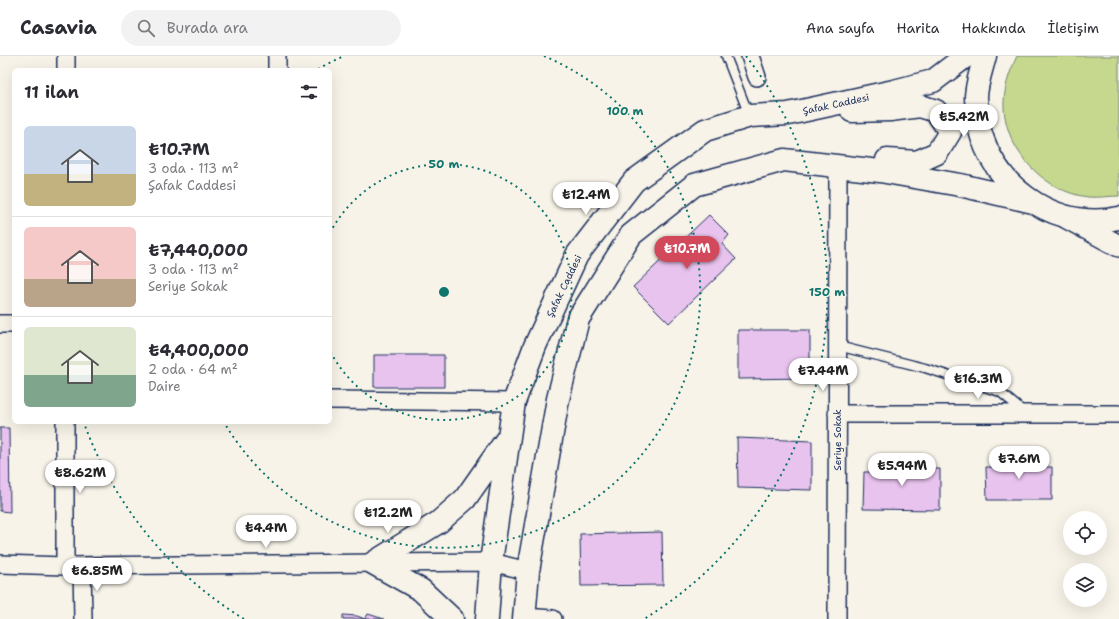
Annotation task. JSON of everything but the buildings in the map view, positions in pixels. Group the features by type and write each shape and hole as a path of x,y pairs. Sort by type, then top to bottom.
{"main road":[{"name":"Şafak Caddesi","path":"487,619 491,562 514,402 535,346 577,256 634,181 705,130 750,116 795,112 894,91 933,81 966,56"},
{"path":"985,56 976,96 981,137 1000,173 1029,201"},
{"path":"795,112 890,110 920,106 936,111 950,132 937,153 917,162 878,160 838,165"},
{"path":"524,618 528,571 558,399 578,319 631,235 694,185 784,160 838,165 953,184 1029,201 1066,218 1102,221 1119,218"},
{"path":"452,619 421,590 373,563 439,522 465,499 510,435"}],"street":[{"path":"66,56 66,68"},
{"path":"277,56 277,68"},
{"path":"750,56 757,77"},
{"name":"Seriye Sokak","path":"837,619 838,165"},
{"path":"1066,218 1119,246"},
{"path":"0,324 12,324"},
{"path":"332,400 514,402"},
{"path":"837,414 1119,414"},
{"path":"65,424 65,566"},
{"path":"0,564 82,566 491,562 528,571"},
{"path":"82,566 83,619"},
{"path":"524,618 553,619"}],"lane":[{"path":"726,56 750,116"},
{"path":"838,346 926,368 1000,392 1026,414"}],"green space":[{"path":"1017,56 1119,56 1119,196 1088,197 1072,194 1043,178 1031,167 1021,154 1012,140 1004,109 1004,95 1007,82"}]}
